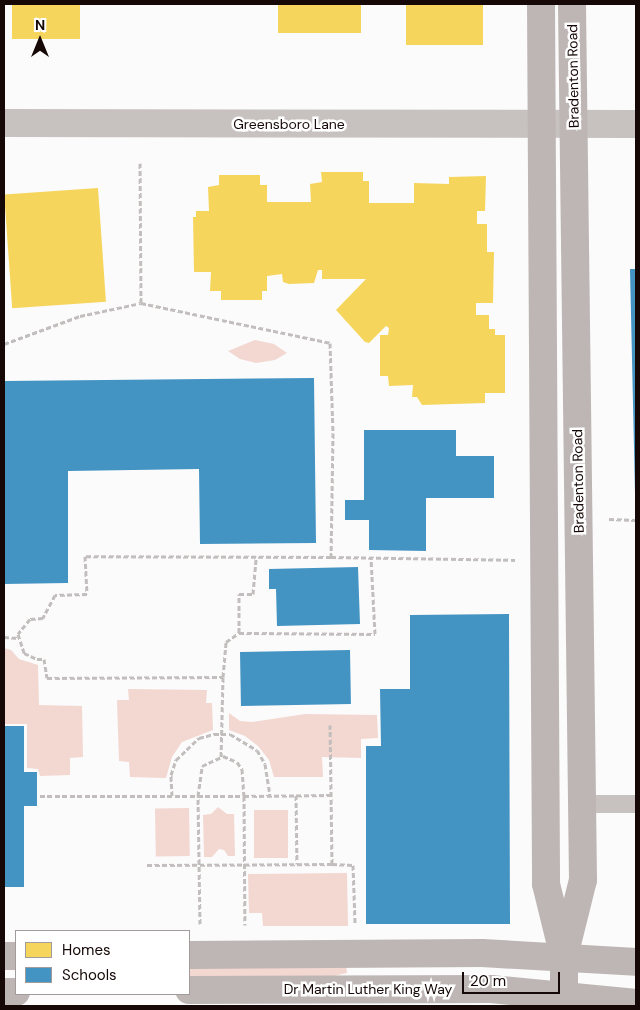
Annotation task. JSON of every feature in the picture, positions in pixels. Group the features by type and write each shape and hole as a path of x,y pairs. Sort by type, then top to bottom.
{"street":[{"name":"Bradenton Road","path":"541,4 540,124 546,884 564,956 564,1000"},
{"name":"Bradenton Road","path":"564,956 583,880 572,4"},
{"name":"Greensboro Lane","path":"4,123 636,124"},
{"path":"190,955 482,953 564,956 636,962"},
{"name":"Dr Martin Luther King Way","path":"190,990 374,988 636,1003"}],"lane":[{"path":"582,804 636,804"}],"path":[{"path":"140,163 141,303"},
{"path":"4,344 80,316 141,303 330,343 331,557"},
{"path":"606,519 636,520"},
{"path":"223,677 47,678 44,659 37,659 24,653 18,638 24,623 43,618 54,595 86,594 85,556 256,556 521,560"},
{"path":"239,633 239,594 253,594 256,556"},
{"path":"221,756 220,734 226,642 239,633 375,634 371,558"},
{"path":"4,637 18,638"},
{"path":"330,724 332,864"},
{"path":"172,796 171,775 176,760 199,738 220,734 244,740 257,750 265,764 270,796"},
{"path":"200,929 198,796 202,766 221,756 230,758 242,769 245,929"},
{"path":"296,795 297,864"},
{"path":"40,796 331,795"},
{"path":"147,864 354,864 355,929"}],"shaded area":[{"path":"255,340 274,344 287,353 275,360 256,363 240,359 228,351"},
{"path":"4,648 11,650 19,659 38,665 39,705 82,706 83,757 70,758 70,775 40,776 38,769 27,768 27,724 4,724"},
{"path":"128,689 207,690 206,703 212,703 213,730 182,742 172,757 166,778 130,777 129,762 119,761 117,700 129,700"},
{"path":"229,713 240,721 252,722 305,714 377,715 378,738 361,739 361,758 322,757 323,777 274,777 269,760 258,746 245,736 229,730"},
{"path":"218,807 227,814 234,814 235,856 228,856 224,850 219,849 212,857 204,857 203,815 211,814"},
{"path":"189,808 190,856 156,857 155,809"},
{"path":"254,810 288,810 288,858 254,858"},
{"path":"347,873 348,926 263,926 262,913 249,913 248,874"},
{"path":"346,965 347,973 330,977 190,979 190,966"}],"building: Homes":[{"path":"12,4 80,4 80,39 12,39"},
{"path":"278,4 361,4 361,33 278,33"},
{"path":"406,4 483,4 483,45 406,45"},
{"path":"321,172 363,172 363,181 369,181 369,203 414,203 414,183 449,184 449,177 486,176 485,211 477,211 477,224 487,224 487,252 494,252 493,303 476,303 476,315 489,315 489,329 495,329 495,335 505,335 505,393 485,393 485,403 422,405 417,397 412,397 413,385 389,386 388,376 380,376 380,335 388,335 389,328 386,326 369,343 365,342 336,310 366,279 322,279 322,270 318,270 314,283 289,284 283,282 282,274 267,276 267,291 262,291 262,300 221,300 221,291 210,291 211,272 194,272 193,217 196,217 196,211 209,211 208,187 219,185 219,175 260,175 260,185 267,185 267,202 311,202 310,184 322,182"},
{"path":"98,188 106,302 12,308 4,195"}],"building: Schools":[{"path":"630,269 636,269 636,493 635,493"},
{"path":"314,378 316,543 200,544 199,469 68,471 68,583 4,584 4,381"},
{"path":"364,430 456,430 456,456 494,456 494,498 426,498 426,551 369,550 369,520 345,520 345,500 364,500"},
{"path":"358,567 360,624 277,626 276,589 269,589 269,569"},
{"path":"509,614 510,924 366,924 366,746 381,746 380,689 410,689 410,615"},
{"path":"350,650 351,704 241,706 240,652"},
{"path":"4,726 24,726 24,772 37,772 37,806 24,806 24,887 4,887"}]}
